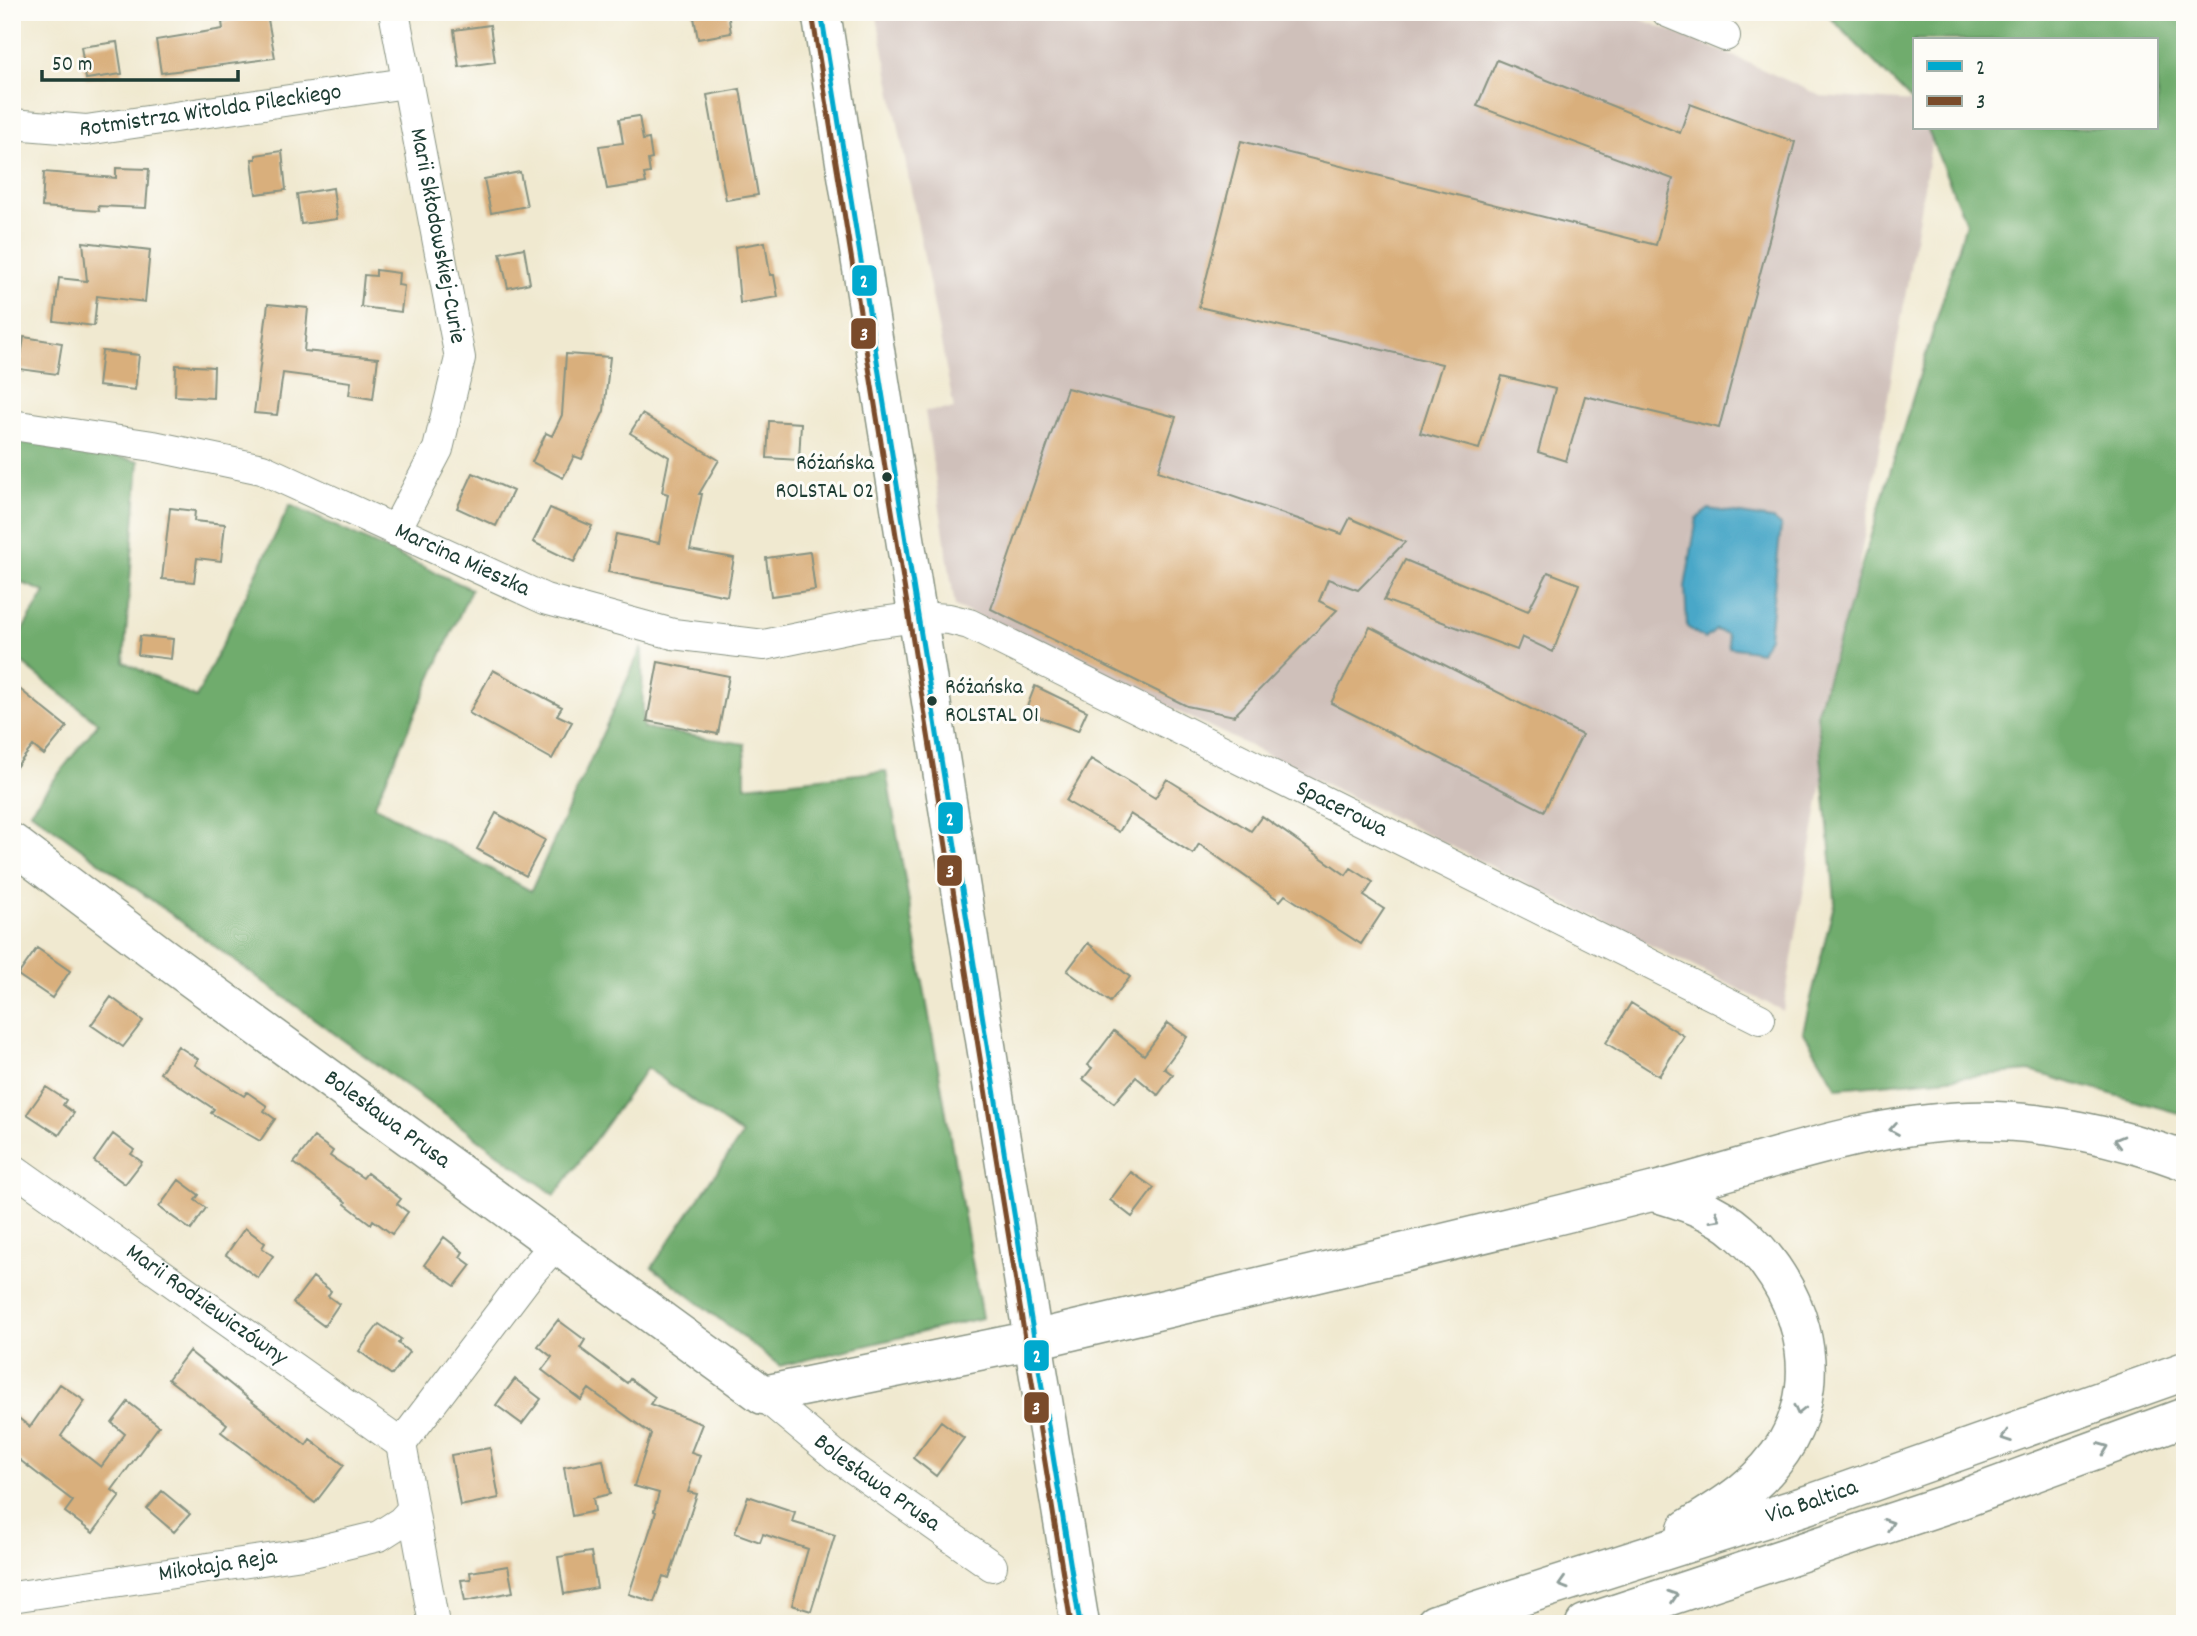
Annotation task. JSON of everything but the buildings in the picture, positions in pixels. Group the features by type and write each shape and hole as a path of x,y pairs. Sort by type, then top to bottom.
{"main road":[{"path":"821,12 1080,1624"},
{"name":"Bolesława Prusa","path":"12,844 763,1395"},
{"path":"763,1395 1033,1340 1653,1192 1857,1136 1931,1123 2015,1122 2115,1140 2185,1161"},
{"path":"1629,1564 1729,1504 1753,1484 1786,1444 1797,1421 1806,1379 1806,1345 1801,1323 1790,1297 1767,1264 1739,1231 1687,1201 1653,1192"},
{"name":"Via Baltica","path":"1434,1624 1629,1564 1944,1459 2185,1371"},
{"name":"Via Baltica","path":"1585,1624 1950,1503 2185,1417"}],"street":[{"name":"Marii Skłodowskiej-Curie","path":"394,12 460,358 438,449 395,531"},
{"path":"1667,12 1726,36"},
{"name":"Rotmistrza Witolda Pileckiego","path":"12,124 86,130 406,83"},
{"name":"Marcina Mieszka","path":"12,425 153,446 262,468 545,599 673,634 764,645 866,624 918,617"},
{"name":"Spacerowa","path":"918,617 949,619 969,624 1760,1019"},
{"name":"Marii Rodziewiczówny","path":"12,1168 401,1444"},
{"path":"434,1624 401,1444 532,1271 556,1244"},
{"name":"Bolesława Prusa","path":"763,1395 836,1456 992,1566"},
{"name":"Mikołaja Reja","path":"12,1597 309,1553 379,1536 401,1522 413,1509"}],"shaded area":[{"path":"876,12 1622,12 1722,51 1821,96 1913,102 1913,130 1934,130 1783,1011 1223,733 955,606 925,411 954,409"}],"green space":[{"path":"1825,12 2185,12 2185,1115 2030,1071 1837,1088 1803,1031 1835,900 1817,712 1966,223 1928,130 2158,130 2158,38 1913,38 1913,102"},
{"path":"12,437 139,461 124,662 196,698 290,505 471,589 374,806 531,891 642,647 643,728 745,744 745,786 886,771 982,1318 780,1366 652,1267 742,1135 647,1068 555,1195 30,811 98,723 12,655 12,648 45,592 12,579"}],"water":[{"path":"1709,509 1772,519 1781,526 1769,637 1761,652 1729,647 1727,634 1716,630 1705,639 1687,627 1685,587 1697,518"}],"transit line":[{"name":"2","path":"821,12 1080,1624"},
{"name":"3","path":"812,13 1071,1624"}],"place":[{"name":"Różańska ROLSTAL 02","path":"887,477"},
{"name":"Różańska ROLSTAL 01","path":"932,701"}]}
